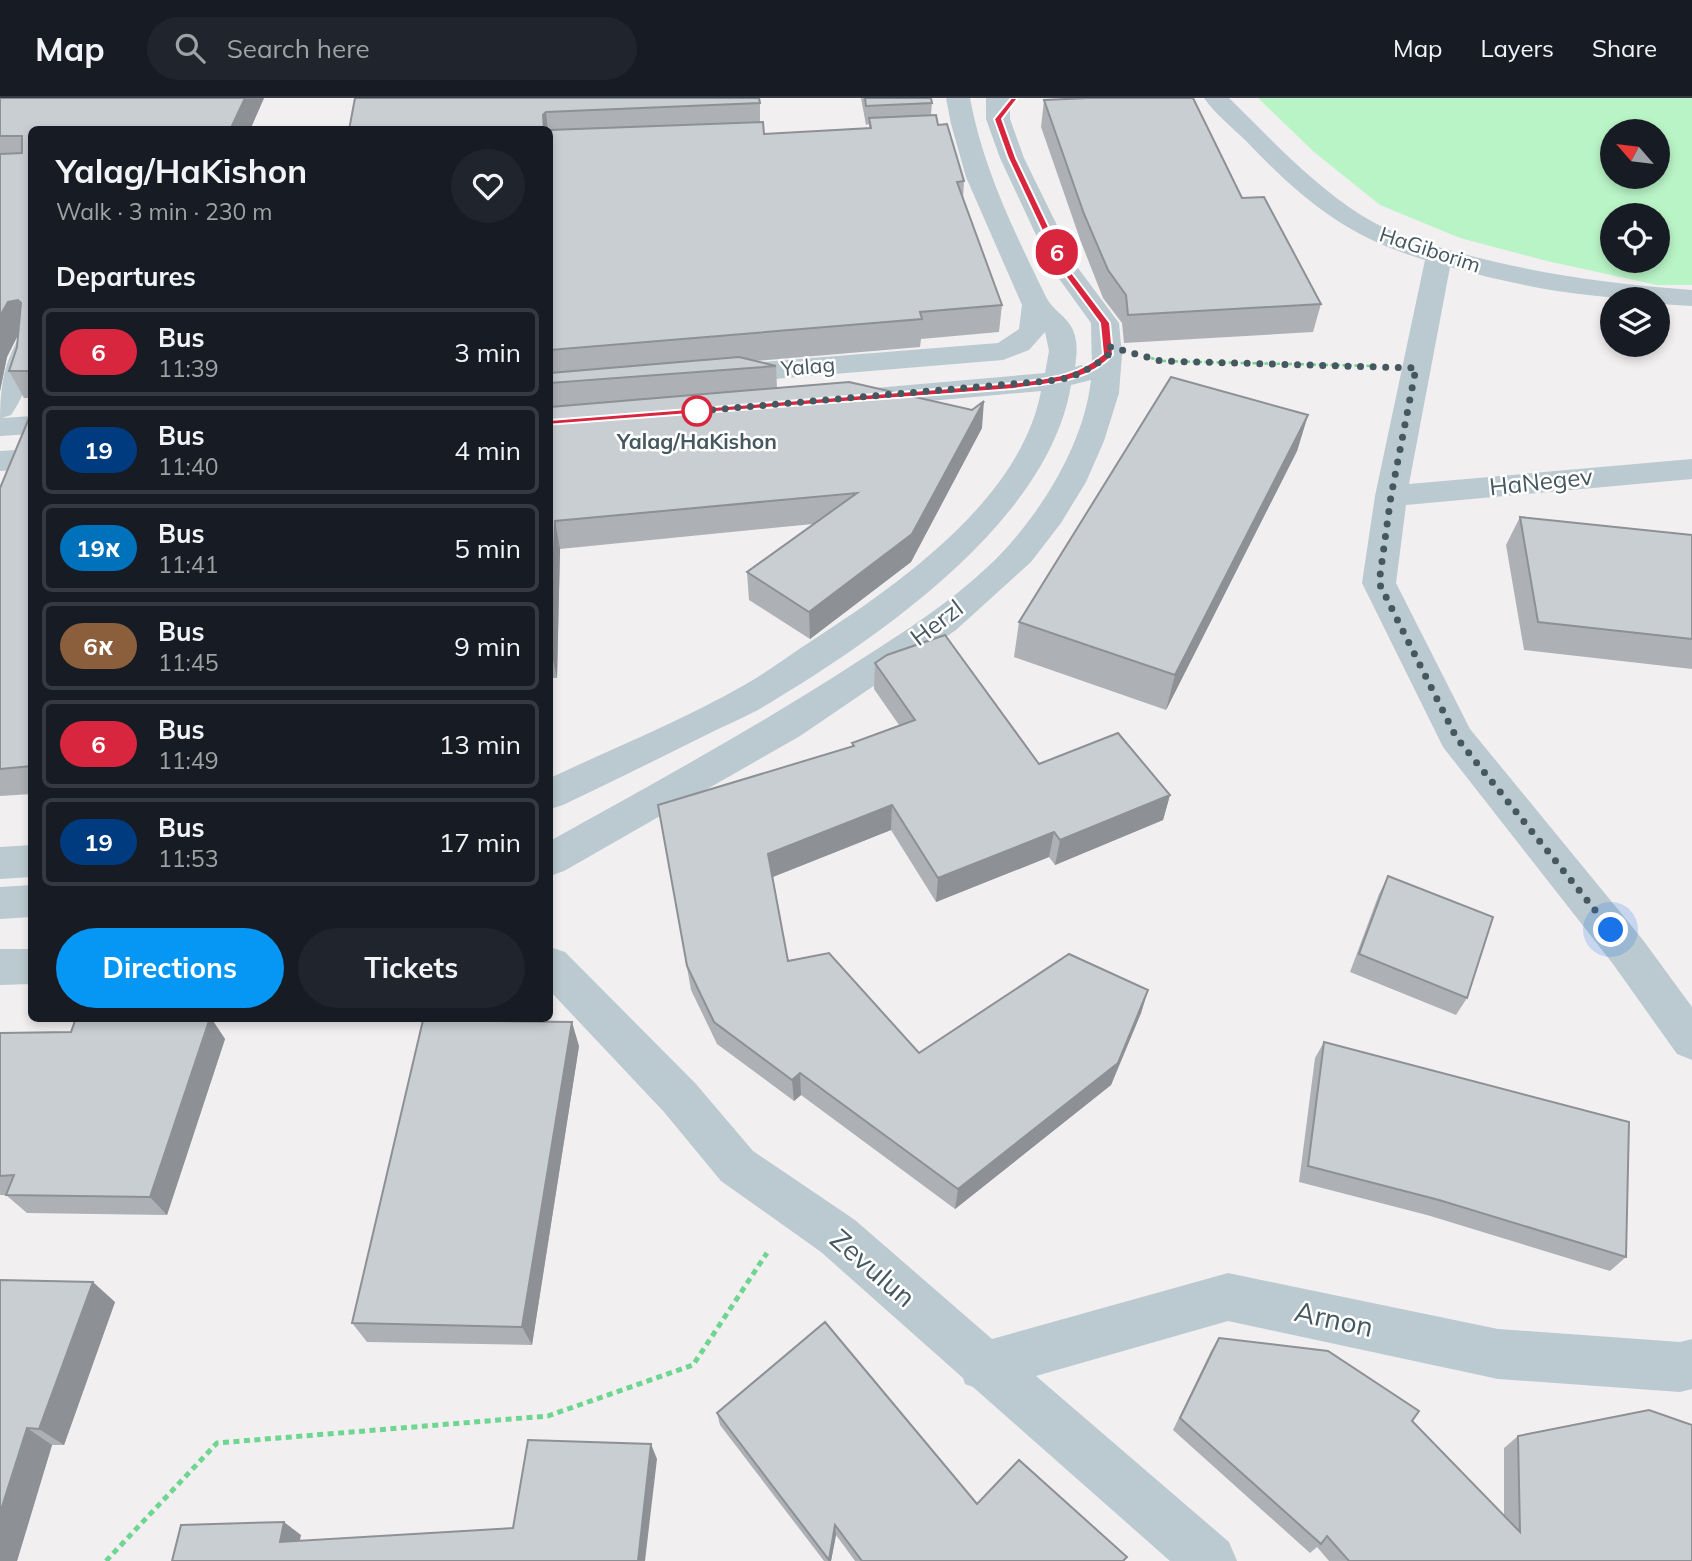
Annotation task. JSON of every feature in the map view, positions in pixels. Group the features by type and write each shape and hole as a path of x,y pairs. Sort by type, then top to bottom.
{"street":[{"name":"HaGiborim","path":"1216,98 1306,184 1352,221 1379,234 1476,267 1550,282 1644,295 1692,298"},
{"path":"822,401 1058,380 1075,377 1093,368 1108,351 1105,323 1065,269 1012,158 1003,105"},
{"path":"954,116 1036,305"},
{"path":"1439,256 1391,496 1379,583 1456,737 1628,952 1692,1041"},
{"name":"Herzl","path":"553,794 758,693 900,599 975,532 1040,441 1053,407 1063,351 1059,329 1036,305"},
{"name":"Yalag","path":"701,376 1003,351 1014,347 1034,330 1037,323 1036,305"},
{"path":"0,409 28,347"},
{"name":"Herzl","path":"553,858 787,726 944,622 1019,554 1050,516 1089,441 1104,393 1108,351"},
{"path":"0,427 28,425"},
{"path":"0,461 28,458"},
{"name":"HaNegev","path":"1391,496 1692,469"},
{"path":"0,863 28,861"},
{"path":"0,903 28,901"},
{"path":"0,967 28,967"},
{"name":"Zevulun","path":"553,967 680,1098 737,1166 838,1236 983,1366 1210,1561"},
{"name":"Arnon","path":"983,1366 1228,1297 1498,1353 1680,1367 1692,1364"}],"path":[{"path":"1108,351 1161,361 1416,368"},
{"path":"106,1561 217,1443 548,1416 693,1366 797,1208"}],"green space":[{"path":"1258,98 1692,98 1692,285 1657,285 1602,273 1670,273 1670,203 1600,203 1600,273 1460,238 1380,205 1314,152"}],"building":[{"path":"0,98 245,98 232,126 28,126 28,371 9,371 17,347 21,303 18,300 8,302 0,316 0,154 22,153 22,136 0,136"},
{"path":"355,98 759,98 760,103 546,112 543,115 544,126 350,126"},
{"path":"865,98 931,98 932,103 866,106"},
{"path":"1193,98 1242,198 1264,197 1321,304 1128,315 1126,295 1108,270 1084,214 1044,100"},
{"path":"936,115 938,125 947,124 964,181 957,182 1002,305 920,312 922,319 553,350 553,130 763,122 764,134 871,128 869,118"},
{"path":"739,357 776,366 553,383 553,373"},
{"path":"1171,377 1308,415 1175,675 1019,622"},
{"path":"849,382 972,410 984,401 912,534 809,612 747,572 857,493 555,521 553,586 553,407"},
{"path":"28,421 28,766 0,769 0,488"},
{"path":"1520,517 1692,535 1692,639 1538,622"},
{"path":"945,635 1039,764 1118,733 1170,795 1060,840 1054,832 938,878 892,805 768,854 788,961 829,953 919,1053 1069,954 1148,990 1118,1063 958,1189 800,1073 792,1080 714,1022 687,966 658,805 854,746 852,743 915,720 875,663 887,655"},
{"path":"1388,876 1493,917 1467,998 1359,954"},
{"path":"75,1022 209,1022 150,1197 6,1195 14,1175 0,1176 0,1033 71,1032"},
{"path":"423,1022 572,1022 522,1327 352,1323"},
{"path":"1324,1042 1629,1122 1626,1257 1439,1200 1308,1166"},
{"path":"0,1280 93,1282 39,1429 27,1428 0,1513"},
{"path":"825,1322 977,1504 1019,1460 1127,1557 1123,1561 862,1561 835,1525 829,1560 717,1413"},
{"path":"1219,1338 1328,1351 1419,1411 1412,1421 1520,1532 1518,1436 1649,1410 1692,1425 1692,1561 1349,1561 1327,1536 1321,1544 1180,1418"},
{"path":"528,1440 651,1444 638,1561 172,1561 181,1525 284,1522 280,1542 513,1528"}],"bus line":[{"name":"6","path":"553,423 1013,386 1075,377 1093,368 1108,355 1105,323 1065,269 1012,158 998,119 1004,107 1014,98"}],"place":[{"name":"Yalag/HaKishon","path":"697,411"}],"route":[{"path":"697,411 686,412 1013,386 1058,380 1075,377 1093,368 1108,355 1107,346 1161,361 1416,368 1391,496 1379,583 1456,737 1611,930"}]}
